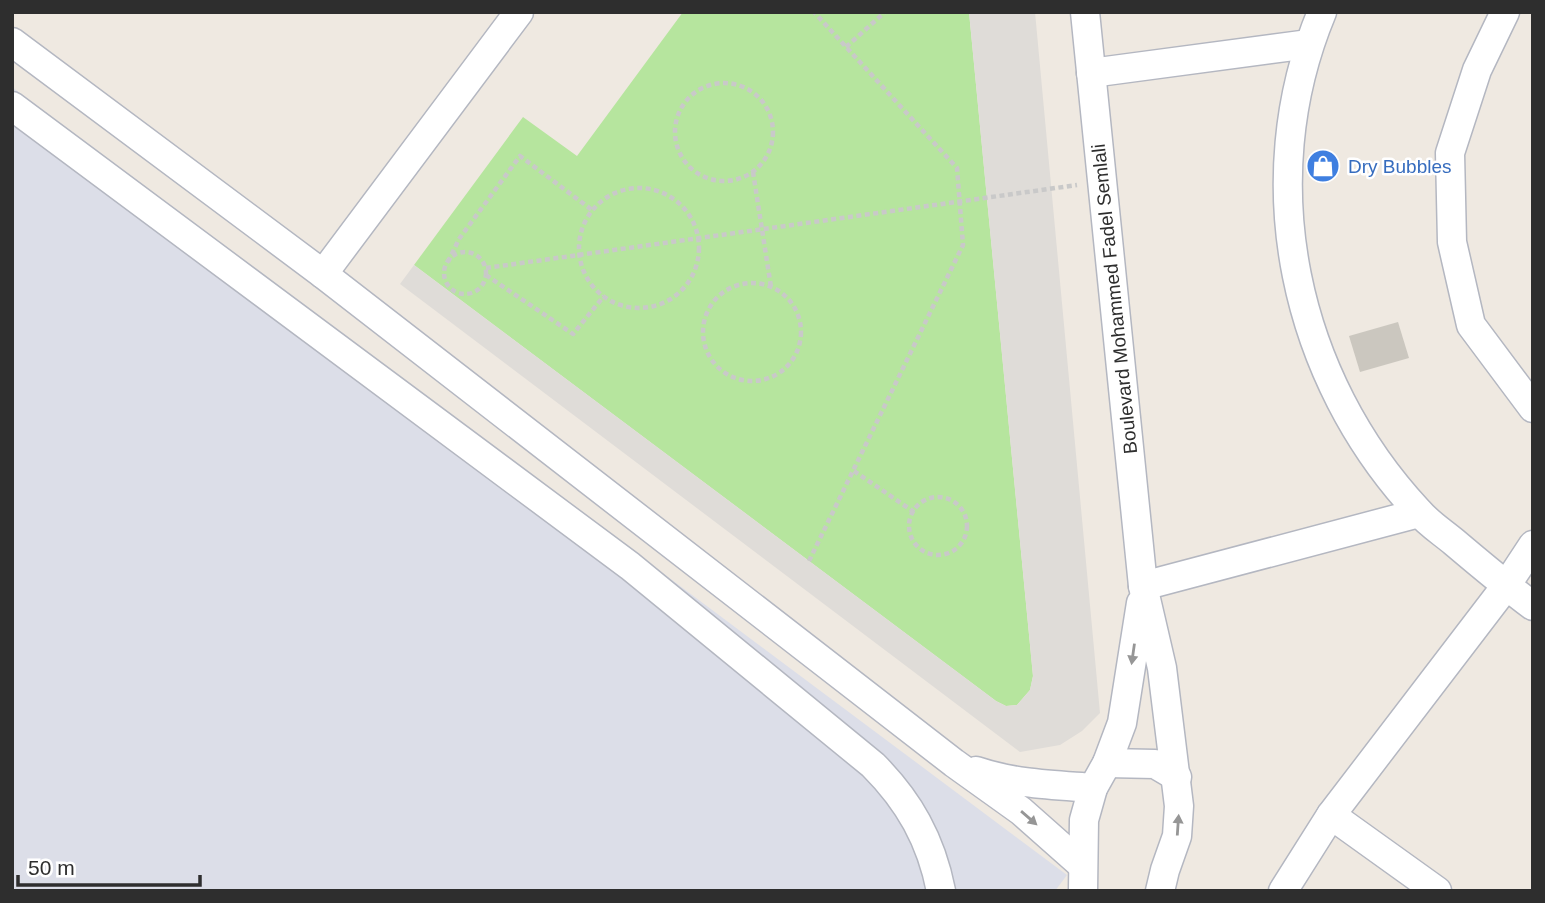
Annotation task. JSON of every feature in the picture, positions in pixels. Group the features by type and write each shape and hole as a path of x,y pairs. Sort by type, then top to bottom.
{"street":[{"path":"323,274 519,12"},
{"name":"Boulevard Mohammed Fadel Semlali","path":"1085,12 1143,586 1162,668 1177,777 1177,836 1160,891"},
{"path":"1322,12 1309,44 1291,126 1288,210 1300,293 1326,373 1366,447 1419,513 1533,606"},
{"path":"1505,12 1477,70 1450,153 1452,242 1471,325 1533,408"},
{"path":"12,43 323,274 954,763 1021,811 1083,878"},
{"path":"1091,74 1309,44"},
{"path":"12,106 630,566 873,765 896,790 915,817 932,853 941,891"},
{"path":"1143,586 1419,513"},
{"path":"1283,891 1331,815 1506,586 1533,545"},
{"name":"Boulevard Mohammed Fadel Semlali","path":"1083,878 1084,820 1093,788 1107,763 1122,723 1143,586"},
{"path":"954,763 1015,781 1093,788"},
{"path":"1107,763 1155,764 1177,777"},
{"path":"1331,815 1437,891"}],"path":[{"path":"809,561 963,245 957,168 814,12"},
{"path":"846,47 885,12"},
{"path":"731,83 760,97 769,110 774,125 773,142 767,158 753,172 741,179 725,182 708,179 693,172 682,159 674,127 687,99 700,89 731,83"},
{"path":"448,262 458,253 478,256 486,268 480,288 467,294 454,291 444,274 448,262 459,239 520,156 592,210"},
{"path":"753,172 771,287"},
{"path":"486,268 1101,181"},
{"path":"628,189 646,189 665,194 680,205 692,220 698,238 698,257 692,275 682,290 666,302 648,307 628,307 608,300 592,286 582,268 579,255 582,228 592,210 608,196 628,189"},
{"path":"486,275 573,334 604,296"},
{"path":"743,283 759,283 771,287 788,297 797,310 802,325 801,342 795,358 784,371 769,379 753,382 736,379 722,371 710,358 704,343 703,327 707,312 715,298 743,283"},
{"path":"853,471 914,512"},
{"path":"930,498 949,499 964,512 967,530 964,539 950,552 941,555 923,550 911,536 910,527 914,512 922,502 930,498"}],"shaded area":[{"path":"969,12 1035,12 1100,713 1082,731 1060,745 1020,752 400,284 414,265 996,701 1006,706 1017,705 1030,690 1033,676"},
{"path":"12,87 1067,875 1055,891 12,891"}],"green space":[{"path":"683,12 969,12 1033,676 1030,690 1017,705 1006,706 996,701 414,265 523,117 577,156"}],"building":[{"path":"1398,322 1409,358 1360,372 1349,336"}],"place":[{"name":"Dry Bubbles","path":"1323,166"}]}
